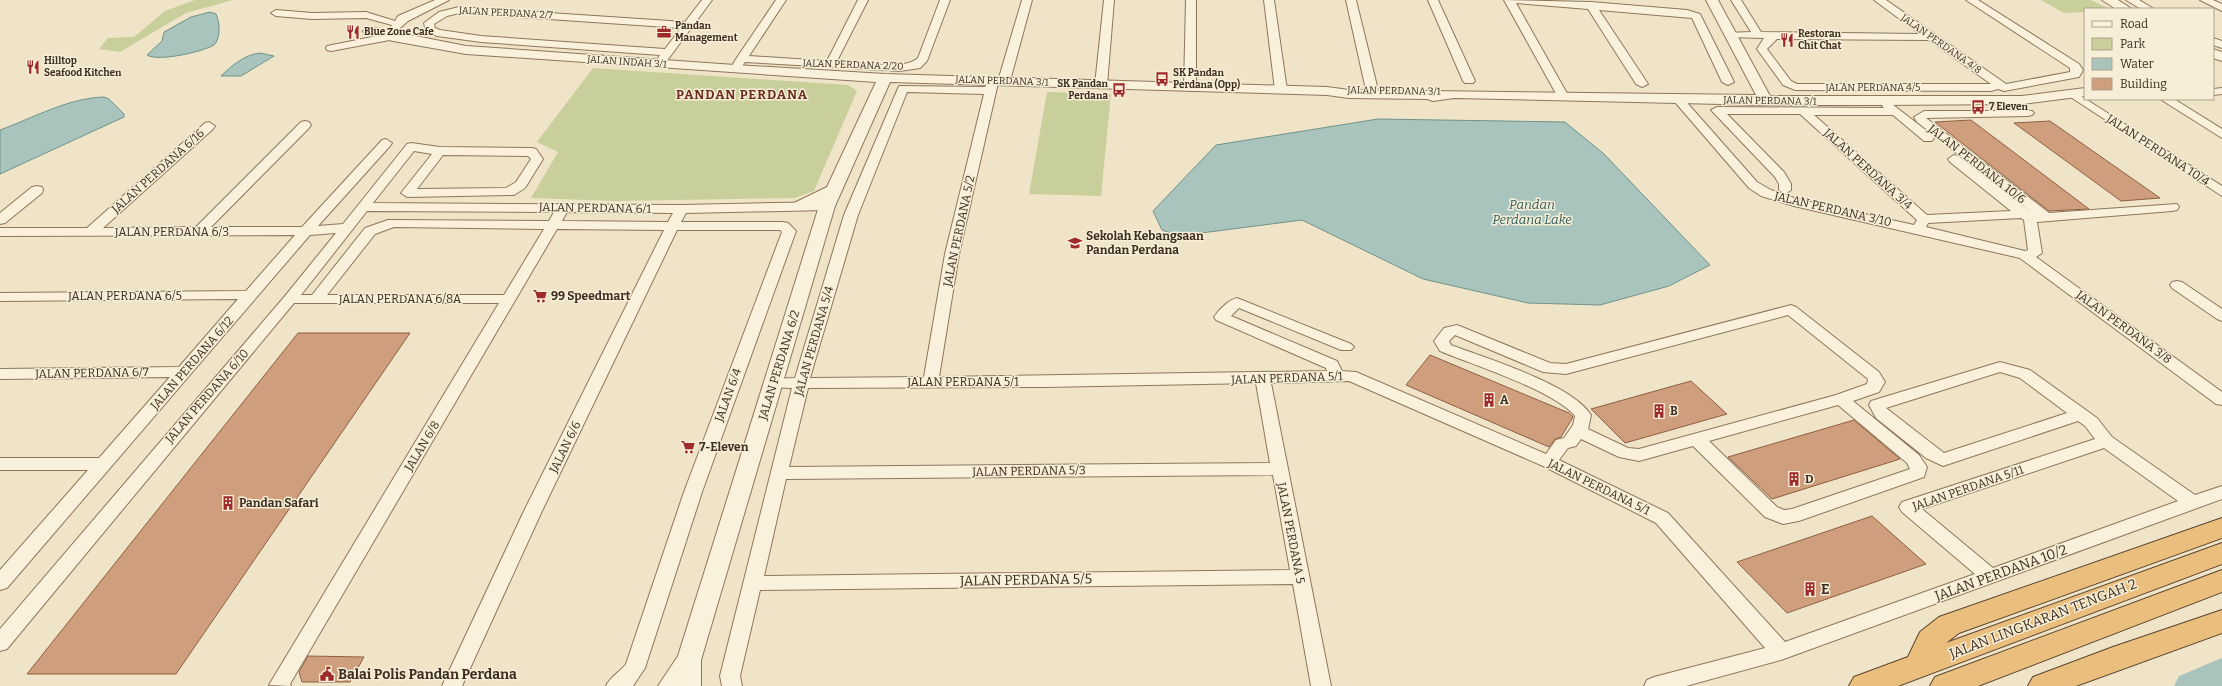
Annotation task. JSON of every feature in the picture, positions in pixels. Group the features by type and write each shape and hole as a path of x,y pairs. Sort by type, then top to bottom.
{"highway":[{"path":"1919,665 1930,640 1949,625 2222,528"},
{"name":"JALAN LINGKARAN TENGAH 2","path":"1864,686 2222,553"},
{"path":"1945,686 2222,581"},
{"path":"2043,686 2123,655 2222,621"}],"street":[{"path":"370,31 444,0"},
{"path":"659,64 707,0"},
{"path":"738,64 781,0"},
{"path":"830,64 863,0"},
{"name":"JALAN PERDANA 2/20","path":"738,64 830,64 900,68 916,66 923,59 945,0"},
{"name":"JALAN PERDANA 5/2","path":"931,381 952,254 996,84 1027,0"},
{"path":"1101,85 1110,0"},
{"path":"1190,88 1192,0"},
{"path":"1269,0 1281,90"},
{"path":"1351,0 1372,90"},
{"path":"1433,0 1469,80"},
{"path":"1509,0 1687,12 1696,16 1728,82"},
{"path":"1509,0 1563,97"},
{"path":"1712,0 1766,101"},
{"path":"1736,0 1758,35"},
{"name":"JALAN PERDANA 4/8","path":"1878,0 1932,37 2004,92"},
{"name":"JALAN PERDANA 4/5","path":"1762,49 1787,83 1795,87 2004,92 2075,75 2077,70 2075,66 1971,0"},
{"path":"2108,0 2124,8"},
{"path":"2131,0 2147,8"},
{"path":"2205,0 2222,8"},
{"path":"1591,5 1642,84"},
{"name":"JALAN PERDANA 2/7","path":"667,52 481,39 437,33 430,29 429,23 443,14 459,10 687,25"},
{"path":"276,13 312,16 366,15 390,22"},
{"path":"331,48 361,41 391,37 393,30 399,22 411,14"},
{"name":"JALAN INDAH 3/1","path":"370,31 391,37 466,50 659,64 738,64 885,78"},
{"path":"1730,35 1932,37"},
{"path":"1730,35 1762,49 1768,40 1776,36"},
{"path":"2214,55 2220,65"},
{"name":"JALAN PERDANA 3/1","path":"885,78 996,84 1101,85 1334,92 1372,90 1444,92 1449,94"},
{"name":"JALAN PERDANA 6/2","path":"688,686 689,660 825,213 885,78"},
{"name":"JALAN PERDANA 5/4","path":"732,686 730,676 801,383 851,215 903,88 996,84"},
{"name":"JALAN PERDANA 3/1","path":"1334,92 1360,97 1429,97 1449,94 1766,101 1882,101 2004,92 2079,93"},
{"name":"JALAN PERDANA 3/10","path":"1678,100 1752,185 1794,207 1921,224 2026,255"},
{"name":"JALAN PERDANA 10/4","path":"2089,100 2222,192"},
{"path":"2171,100 2222,134"},
{"path":"1882,101 2026,216 2035,253 2026,255"},
{"path":"1785,190 1785,184 1780,175 1717,110 1896,112"},
{"name":"JALAN PERDANA 3/4","path":"1804,112 1921,224"},
{"name":"JALAN PERDANA 10/6","path":"2028,113 1924,115 1920,117 1921,120 2046,217"},
{"path":"200,231 305,125"},
{"name":"JALAN PERDANA 6/16","path":"90,232 209,126"},
{"name":"JALAN PERDANA 6/12","path":"4,574 185,372 306,231 386,144"},
{"name":"JALAN PERDANA 6/10","path":"0,643 124,493 290,299 411,147 440,151"},
{"path":"440,151 532,152 537,158 521,185 509,192 406,193 440,151"},
{"path":"0,220 37,190"},
{"path":"800,206 835,190"},
{"path":"800,206 825,213"},
{"name":"JALAN PERDANA 6/1","path":"362,207 681,209 800,206"},
{"name":"JALAN PERDANA 10/6","path":"1921,224 2026,216 2046,217 2172,207"},
{"name":"JALAN 6/8","path":"280,685 563,208"},
{"name":"JALAN 6/6","path":"452,686 533,511 675,224 681,209"},
{"path":"316,299 370,230 381,225 393,223 552,225 675,224"},
{"name":"JALAN 6/4","path":"616,686 626,680 635,668 693,492 789,231 783,226 675,224"},
{"name":"JALAN PERDANA 6/3","path":"0,232 306,231 345,228"},
{"name":"JALAN PERDANA 3/8","path":"2026,255 2222,400"},
{"path":"2178,285 2222,316"},
{"name":"JALAN PERDANA 6/5","path":"0,297 251,295"},
{"name":"JALAN PERDANA 6/8A","path":"290,299 509,299"},
{"path":"1337,376 1332,365 1221,317 1238,302 1346,347"},
{"path":"1554,464 1572,447 1574,437 1584,419 1583,414 1565,398 1445,348 1441,341 1449,331 1457,330 1548,368 1566,369 1791,310 1874,376 1877,382 1873,388 1841,399 1639,455 1625,453 1574,437"},
{"path":"1318,377 1316,367 1321,360"},
{"path":"2080,414 1943,460 1932,454 1882,414 1877,405 2000,367 2025,374 2092,422 2106,440 2192,502"},
{"name":"JALAN PERDANA 6/7","path":"0,374 185,372"},
{"name":"JALAN PERDANA 5/1","path":"773,383 1263,379 1351,376 1554,464 1662,518 1781,652"},
{"name":"JALAN PERDANA 5","path":"1263,379 1299,577 1321,686"},
{"path":"1697,440 1771,512 1783,517 1793,516 1918,473 1919,467 1913,459 1841,399"},
{"name":"JALAN PERDANA 5/11","path":"1990,577 1908,507 2106,440"},
{"path":"0,464 103,464"},
{"name":"JALAN PERDANA 5/3","path":"780,473 1279,469"},
{"name":"JALAN PERDANA 10/2","path":"1654,686 1781,652 2222,492"},
{"name":"JALAN PERDANA 5/5","path":"752,583 1299,577"},
{"name":"JALAN PERDANA 6/2","path":"671,686 689,660"}],"green space":[{"path":"195,0 233,0 186,13 120,52 99,49 108,38 134,37 165,11"},
{"path":"2041,0 2091,0 2107,8 2084,8 2084,12 2064,13"},
{"path":"593,68 848,85 857,91 814,191 795,198 616,201 531,198 558,152 537,142"},
{"path":"1047,92 1111,94 1101,196 1029,194"}],"water":[{"path":"210,12 216,14 219,26 218,38 214,45 208,48 170,57 153,57 147,55 162,41 164,32 191,17"},
{"path":"260,53 274,56 241,76 221,76 244,58"},
{"path":"104,97 109,99 124,114 124,117 0,174 0,130 51,109 77,101"},
{"name":"Pandan Perdana Lake","path":"1378,119 1565,122 1604,154 1710,265 1669,286 1600,305 1528,303 1423,279 1302,220 1178,236 1162,230 1153,211 1216,145"}],"building":[{"path":"1971,120 2089,209 2049,211 1935,122"},
{"path":"2050,121 2160,198 2121,201 2014,123"},
{"name":"Pandan Safari","path":"298,333 410,333 176,674 27,674"},
{"name":"A","path":"1430,355 1569,413 1573,417 1561,437 1555,439 1549,447 1406,385"},
{"name":"B","path":"1691,381 1727,414 1625,443 1591,409"},
{"name":"D","path":"1854,420 1900,459 1772,499 1728,457"},
{"name":"E","path":"1872,516 1926,564 1787,613 1737,562"},
{"name":"Balai Polis Pandan Perdana","path":"308,656 364,657 350,682 302,682 299,672"}],"waterway":[{"path":"2191,686 2222,672"}],"place":[{"name":"Blue Zone Cafe","path":"353,32"},
{"name":"Pandan Management","path":"664,32"},
{"name":"Restoran Chit Chat","path":"1787,40"},
{"name":"Hilltop Seafood Kitchen","path":"33,67"},
{"name":"SK Pandan Perdana (Opp)","path":"1162,79"},
{"name":"SK Pandan Perdana","path":"1119,90"},
{"name":"7 Eleven","path":"1978,107"},
{"name":"Sekolah Kebangsaan Pandan Perdana","path":"1075,243"},
{"name":"99 Speedmart","path":"540,296"},
{"name":"A","path":"1489,400"},
{"name":"B","path":"1659,411"},
{"name":"7-Eleven","path":"688,447"},
{"name":"D","path":"1794,479"},
{"name":"Pandan Safari","path":"228,503"},
{"name":"E","path":"1810,589"},
{"name":"Balai Polis Pandan Perdana","path":"327,674"}],"district":[{"name":"PANDAN PERDANA","path":"742,94"}]}
